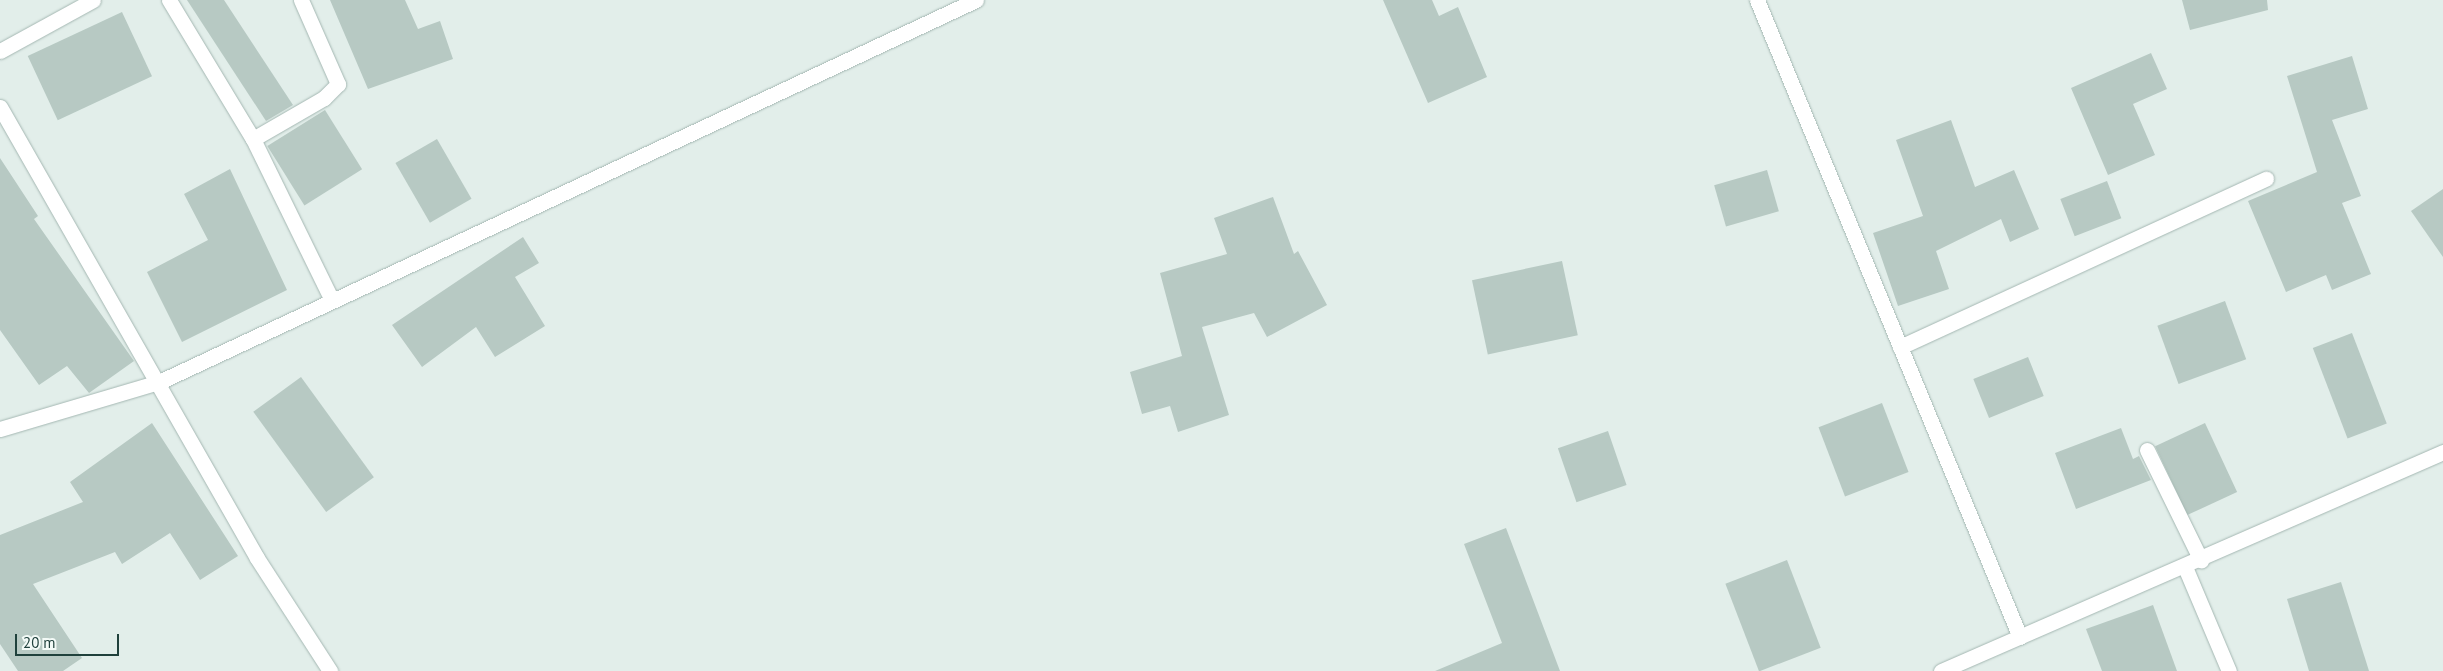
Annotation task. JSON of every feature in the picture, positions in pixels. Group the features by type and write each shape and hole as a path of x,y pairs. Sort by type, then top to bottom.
{"street":[{"path":"0,51 93,0"},
{"path":"169,0 253,139 331,298"},
{"path":"253,139 324,98 338,84 301,0"},
{"path":"0,429 159,382 331,298 976,0"},
{"path":"1757,0 2020,637"},
{"path":"0,107 159,382 257,558 330,671"},
{"path":"1900,347 2266,179"},
{"path":"2147,450 2201,560"},
{"path":"1941,671 2185,567 2443,452"},
{"path":"2185,567 2229,671"}],"building":[{"path":"187,0 224,0 293,105 266,121"},
{"path":"330,0 405,0 418,29 440,21 453,59 368,89"},
{"path":"1383,0 1432,0 1439,16 1458,7 1487,77 1428,103"},
{"path":"2182,0 2267,0 2268,10 2190,30"},
{"path":"122,12 152,76 58,120 28,56"},
{"path":"2151,53 2167,89 2133,104 2155,155 2108,175 2071,88"},
{"path":"2352,56 2368,109 2332,120 2361,196 2342,203 2371,274 2332,290 2326,275 2286,292 2248,201 2317,172 2287,76"},
{"path":"325,110 362,169 304,205 267,146"},
{"path":"1951,120 1975,187 2014,170 2039,229 2010,242 2001,219 1936,251 1949,289 1898,306 1873,233 1923,216 1896,140"},
{"path":"437,139 472,199 430,223 395,163"},
{"path":"0,158 38,216 34,219 134,361 89,393 67,366 39,385 0,330"},
{"path":"230,169 287,290 182,342 147,272 208,240 184,194"},
{"path":"1767,170 1779,211 1726,226 1714,185"},
{"path":"2107,181 2121,218 2075,236 2060,199"},
{"path":"2443,189 2443,257 2411,211"},
{"path":"1273,197 1294,254 1298,251 1327,305 1267,337 1254,313 1202,327 1229,415 1178,432 1170,406 1142,414 1130,372 1182,356 1160,273 1227,254 1214,218"},
{"path":"523,237 539,263 515,277 545,326 495,357 476,327 422,367 392,325"},
{"path":"1562,261 1578,335 1488,354 1472,280"},
{"path":"2225,301 2246,359 2179,384 2157,326"},
{"path":"2352,333 2387,424 2348,439 2313,348"},
{"path":"2028,357 2044,396 1989,418 1973,379"},
{"path":"301,377 374,477 326,512 253,412"},
{"path":"1882,403 1909,472 1845,496 1819,427"},
{"path":"152,423 238,556 200,580 170,533 122,564 115,552 33,584 82,658 63,671 18,671 0,644 0,535 83,502 70,482"},
{"path":"2205,423 2237,492 2187,515 2155,446"},
{"path":"2121,428 2133,459 2139,456 2151,480 2076,509 2055,453"},
{"path":"1608,431 1627,485 1576,502 1558,448"},
{"path":"1506,528 1560,671 1435,671 1502,643 1464,544"},
{"path":"1787,560 1821,648 1759,671 1725,584"},
{"path":"2341,582 2369,671 2309,671 2287,599"},
{"path":"2153,605 2177,671 2102,671 2086,629"}]}
